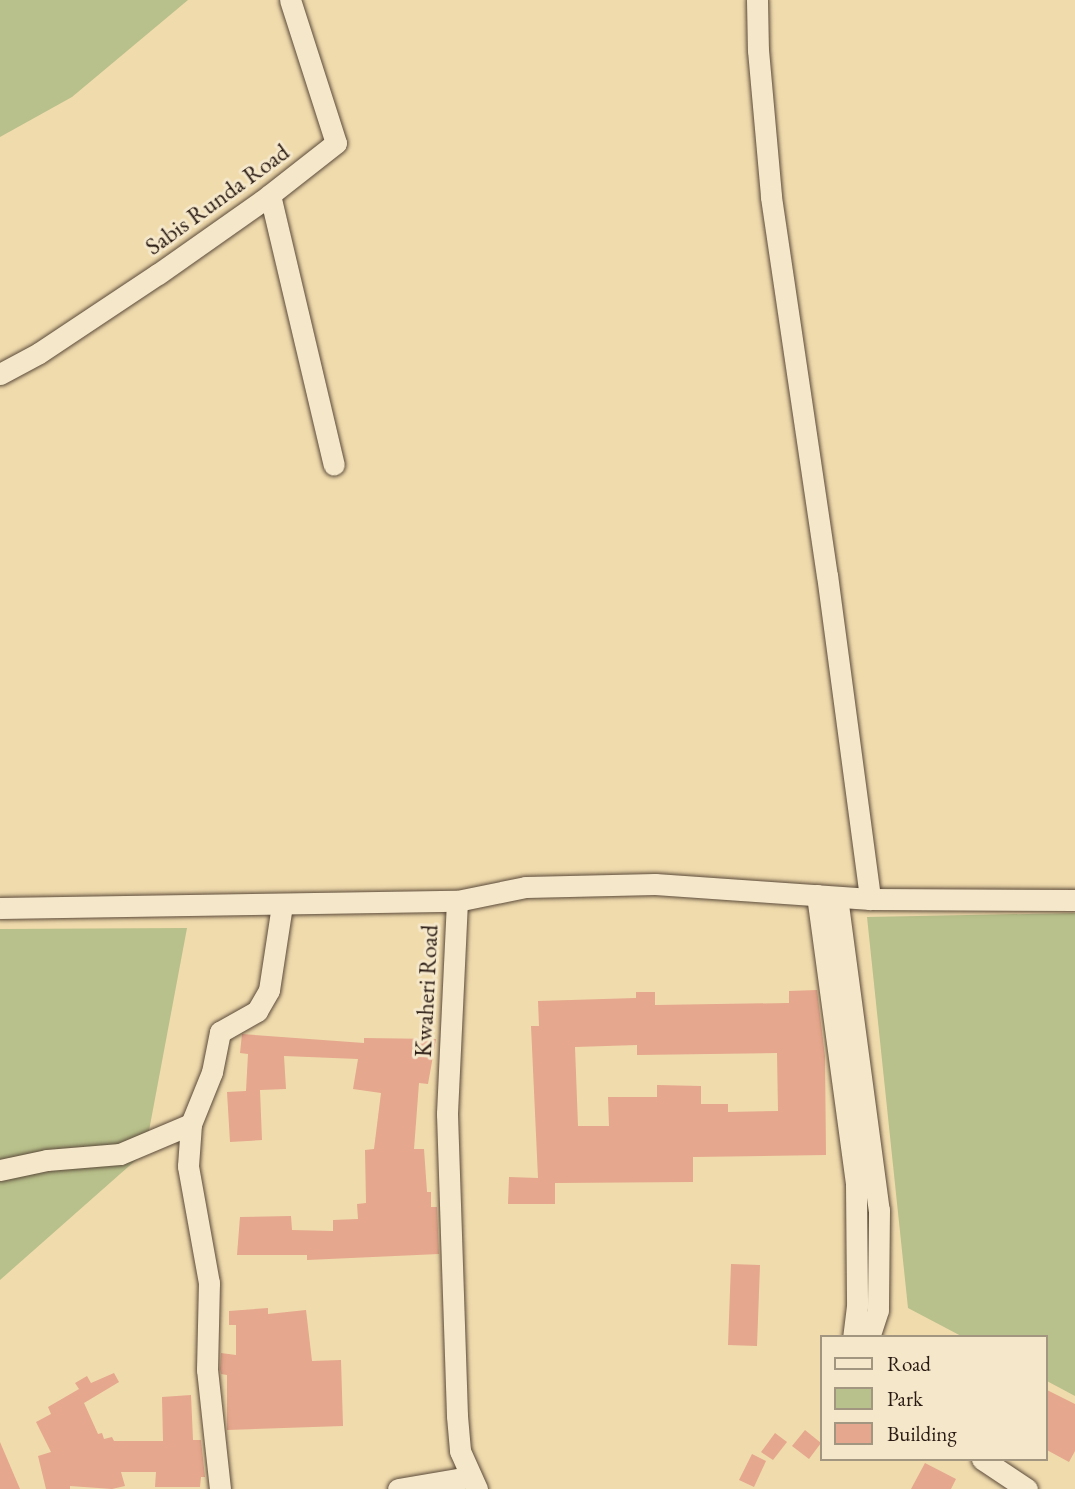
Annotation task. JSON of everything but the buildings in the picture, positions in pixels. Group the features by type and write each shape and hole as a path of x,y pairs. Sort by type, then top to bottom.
{"street":[{"name":"Sabis Runda Road","path":"0,374 72,331 270,195 336,143 290,0"},
{"path":"757,0 758,50 771,197 827,575 870,899"},
{"path":"270,195 334,465"},
{"name":"Kwaheri Road","path":"474,1483 460,1451 458,1428 447,1114 457,901 526,887 642,884 870,899 1075,900"},
{"path":"827,896 879,1210 878,1310 870,1335"},
{"path":"827,896 858,1213 857,1306 853,1335"},
{"path":"0,908 457,901"},
{"path":"220,1489 207,1370 209,1283 188,1166 191,1124 212,1072 220,1032 257,1011 269,990 282,905"},
{"path":"0,1170 47,1160 120,1154 191,1124"},
{"path":"858,1213 879,1210"},
{"path":"985,1461 1027,1489"},
{"path":"398,1489 474,1483"}],"green space":[{"path":"0,0 188,0 72,97 0,137"},
{"path":"1075,913 1075,1396 1047,1381 1047,1335 959,1335 908,1308 867,917"},
{"path":"187,928 145,1152 0,1280 0,929"}]}
